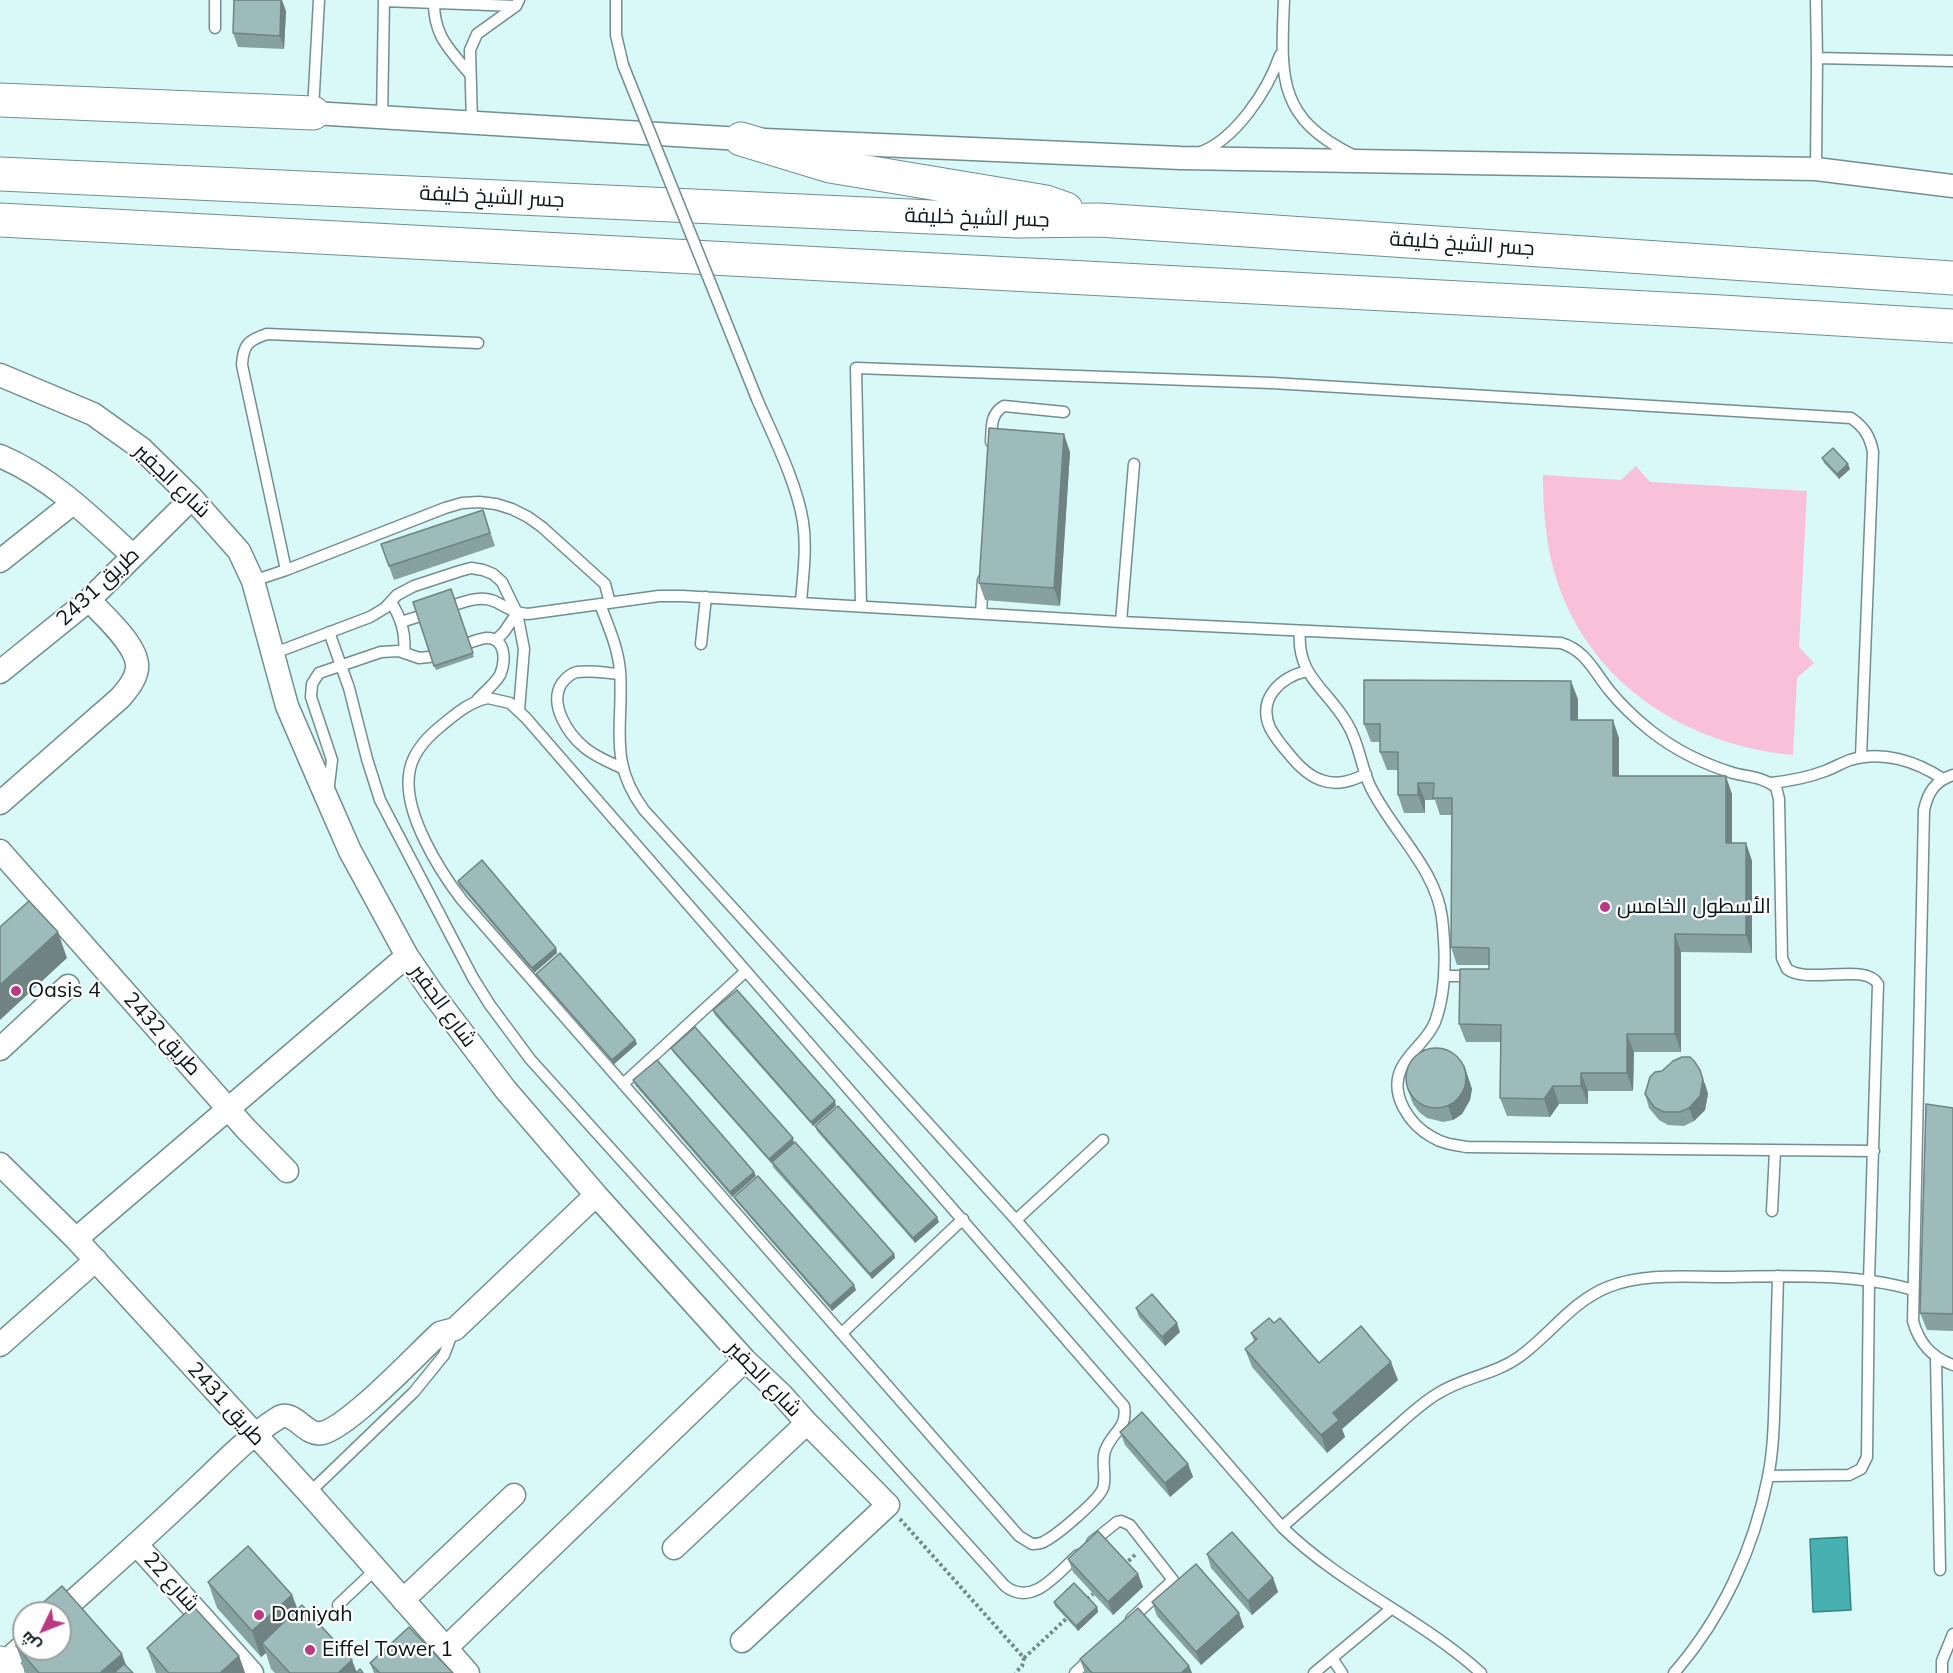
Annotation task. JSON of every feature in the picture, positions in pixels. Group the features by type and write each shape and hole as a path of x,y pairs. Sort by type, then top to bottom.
{"highway":[{"path":"0,100 313,113"},
{"path":"741,139 830,166 1046,202 1099,220"},
{"name":"جسر الشيخ خليفة","path":"0,174 1006,221 1099,220 1953,278"},
{"path":"0,220 1698,310 1953,326"}],"street":[{"path":"313,113 382,109 472,124 741,139 1181,158 1816,169 1953,186"},
{"name":"شارع الجفير","path":"0,375 93,414 142,448 192,498 239,551 253,581 287,706 350,851 407,956 479,1058 596,1195 745,1360 888,1505"},
{"path":"0,456 39,477 133,555"},
{"name":"طريق 2431","path":"0,672 89,600 192,498"},
{"path":"0,561 73,503"},
{"path":"0,803 120,698 134,679 137,661 134,652 89,600"},
{"name":"طريق 2432","path":"0,851 287,1171"},
{"path":"76,1239 407,956"},
{"path":"0,1049 68,986"},
{"name":"طريق 2431","path":"0,1164 96,1260 309,1493 468,1673"},
{"path":"254,1435 281,1416 287,1416 311,1433 318,1434 348,1419 440,1333 455,1329 596,1195"},
{"path":"0,1346 96,1260"},
{"path":"446,1648 745,1360"},
{"path":"674,1548 807,1423"},
{"name":"شارع 22","path":"72,1602 254,1435"},
{"path":"403,1599 514,1495"},
{"path":"742,1641 888,1505"},
{"name":"شارع 22","path":"137,1545 252,1673"}],"lane":[{"path":"215,0 215,28"},
{"path":"313,113 319,0"},
{"path":"434,0 433,15 443,43 470,74"},
{"path":"616,0 616,34 623,65 783,461 803,522 801,602"},
{"path":"1284,0 1281,52 1284,81 1294,106 1312,128 1331,144 1368,162"},
{"path":"1816,0 1816,169"},
{"path":"382,109 384,1 518,3"},
{"path":"472,124 470,50 477,34 518,3"},
{"path":"1181,158 1205,151 1247,116 1272,78 1281,52"},
{"path":"1817,58 1953,61"},
{"path":"286,570 242,364 242,353 251,340 267,334 478,343"},
{"path":"861,605 856,368 1272,383 1851,418 1868,433 1872,452 1861,758"},
{"path":"990,459 992,423 998,410 1004,406 1064,412"},
{"path":"1121,622 1134,464"},
{"path":"253,581 462,503 496,504 512,509 542,527 605,584 605,603 620,674 619,743 622,768 634,797 644,810 1016,1220 1282,1527 1324,1564 1439,1640 1481,1673"},
{"path":"981,613 984,565"},
{"path":"272,654 370,617 385,608 397,595 414,586 471,568 483,570 493,574 501,582 517,613 524,649 519,710"},
{"path":"401,622 477,599 487,599 517,613 528,614 659,596 861,605 1121,622 1561,643 1569,645 1583,655 1609,691 1653,733 1678,750 1706,763 1771,783 1808,777 1861,758 1890,757 1948,777"},
{"path":"701,644 706,597"},
{"path":"391,602 401,622 405,643 404,653"},
{"path":"496,640 517,613"},
{"path":"1300,631 1301,659 1348,724 1359,745 1366,774 1380,804 1425,869 1437,892 1442,917 1444,976 1442,1001 1435,1024 1417,1049 1406,1059 1400,1072 1398,1087 1401,1101 1409,1116 1420,1129 1434,1139 1450,1145 1467,1147 1874,1151"},
{"path":"329,632 341,665 370,770 390,820 473,978 496,1014 530,1059 1005,1586 1019,1594 1035,1591 1113,1524 1122,1521 1130,1525 1173,1580 1124,1626"},
{"path":"325,794 329,785 332,760 311,696 312,684 319,673 390,650 420,658 429,657 488,638 496,640 503,647 500,674 477,700 434,732 412,762 409,788 420,828 438,866 462,900 1024,1541 1032,1544 1046,1541 1099,1496 1105,1481 1103,1471 1105,1451 1123,1426 1126,1416 1124,1406 519,710 499,699 477,700"},
{"path":"1307,670 1292,674 1279,683 1270,696 1267,711 1269,726 1293,759 1308,773 1322,780 1337,783 1352,781 1366,774"},
{"path":"620,674 575,673 565,679 558,689 558,702 561,716 575,740 598,757 622,768"},
{"path":"1948,777 1933,787 1926,798 1924,810 1913,1321 1916,1331 1928,1350 1936,1357 1953,1365"},
{"path":"1768,1476 1850,1475 1862,1469 1865,1463 1878,984 1875,979 1865,975 1792,973 1783,964 1779,792 1771,783"},
{"path":"623,1084 746,971"},
{"path":"1444,976 1485,976"},
{"path":"1016,1220 1103,1140"},
{"path":"1772,1211 1774,1151"},
{"path":"842,1333 963,1220"},
{"path":"1282,1527 1435,1394 1466,1379 1502,1367 1519,1357 1565,1314 1585,1299 1607,1287 1630,1280 1655,1277 1778,1276 1869,1281 1914,1290"},
{"path":"1674,1673 1712,1622 1732,1585 1760,1511 1768,1476 1773,1437 1778,1276"},
{"path":"309,1493 414,1392 444,1355 455,1329"},
{"path":"1936,1357 1940,1570"},
{"path":"338,1605 376,1569"},
{"path":"1314,1673 1391,1609"},
{"path":"1942,1673 1942,1661 1953,1634"},
{"path":"1075,1673 1099,1650"},
{"path":"1942,1661 1953,1657"},
{"path":"1332,1659 1342,1673"}],"path":[{"path":"888,1505 1024,1658"},
{"path":"1087,1599 1093,1594"},
{"path":"1015,1673 1022,1666 1024,1658 1066,1618"}],"shaded area":[{"path":"1636,466 1650,482 1807,491 1799,647 1814,663 1797,678 1793,755 1754,749 1717,739 1682,724 1650,704 1620,681 1595,653 1574,621 1558,584 1548,544 1543,475 1621,480"}],"water":[{"path":"1847,1537 1851,1610 1813,1612 1810,1539"}],"building":[{"path":"234,0 281,0 280,36 233,33"},
{"path":"989,428 1064,434 1054,588 979,583"},
{"path":"1833,448 1848,464 1837,474 1822,458"},
{"path":"483,510 490,533 389,566 381,544"},
{"path":"451,589 473,653 434,666 413,602"},
{"name":"الأسطول الخامس","path":"1364,680 1571,681 1571,720 1613,720 1613,776 1726,776 1726,843 1746,843 1746,935 1675,934 1675,1034 1627,1034 1627,1073 1581,1073 1581,1086 1553,1086 1544,1099 1500,1098 1501,1025 1459,1024 1460,969 1489,969 1489,948 1451,947 1452,798 1433,798 1434,783 1418,783 1418,795 1398,795 1398,752 1380,752 1380,724 1364,724"},
{"path":"482,860 556,948 532,968 458,881"},
{"path":"29,901 58,932 0,985 0,927"},
{"path":"560,953 635,1040 612,1060 536,974"},
{"path":"737,990 835,1101 811,1122 713,1010"},
{"path":"695,1027 793,1138 769,1159 671,1048"},
{"path":"1430,1048 1442,1048 1453,1053 1461,1061 1466,1078 1464,1090 1453,1103 1442,1108 1430,1108 1419,1103 1411,1095 1406,1084 1406,1072 1411,1061 1419,1053"},
{"path":"1682,1057 1690,1057 1700,1070 1703,1080 1700,1096 1689,1108 1680,1112 1664,1112 1654,1107 1645,1094 1650,1077"},
{"path":"657,1060 754,1172 730,1192 633,1080"},
{"path":"1926,1104 1953,1108 1953,1314 1920,1313"},
{"path":"838,1106 937,1217 913,1238 815,1126"},
{"path":"795,1142 894,1254 870,1274 772,1162"},
{"path":"758,1176 854,1285 830,1306 734,1197"},
{"path":"1152,1294 1177,1323 1162,1337 1136,1308"},
{"path":"1269,1318 1274,1323 1280,1318 1319,1363 1361,1326 1391,1362 1333,1413 1339,1420 1321,1435 1245,1349 1257,1339 1251,1333"},
{"path":"1142,1412 1188,1464 1165,1483 1120,1432"},
{"path":"1098,1531 1138,1574 1108,1602 1068,1559"},
{"path":"1232,1532 1273,1578 1248,1601 1207,1554"},
{"path":"248,1546 292,1595 252,1631 208,1582"},
{"path":"1196,1564 1239,1613 1196,1652 1152,1602"},
{"path":"1074,1583 1097,1607 1076,1626 1054,1602"},
{"path":"62,1586 122,1654 100,1673 39,1673 29,1661 72,1661 72,1601 45,1601"},
{"path":"302,1605 352,1660 338,1673 290,1673 262,1643"},
{"path":"193,1606 239,1656 220,1673 169,1673 147,1648"},
{"path":"1138,1608 1189,1666 1181,1673 1092,1673 1080,1659"},
{"path":"409,1627 453,1673 380,1673 370,1663"},
{"path":"124,1664 133,1673 114,1673"}],"place":[{"name":"الأسطول الخامس","path":"1605,907"},
{"name":"Oasis 4","path":"16,991"},
{"name":"Daniyah","path":"259,1615"},
{"name":"Eiffel Tower 1","path":"310,1650"}]}
